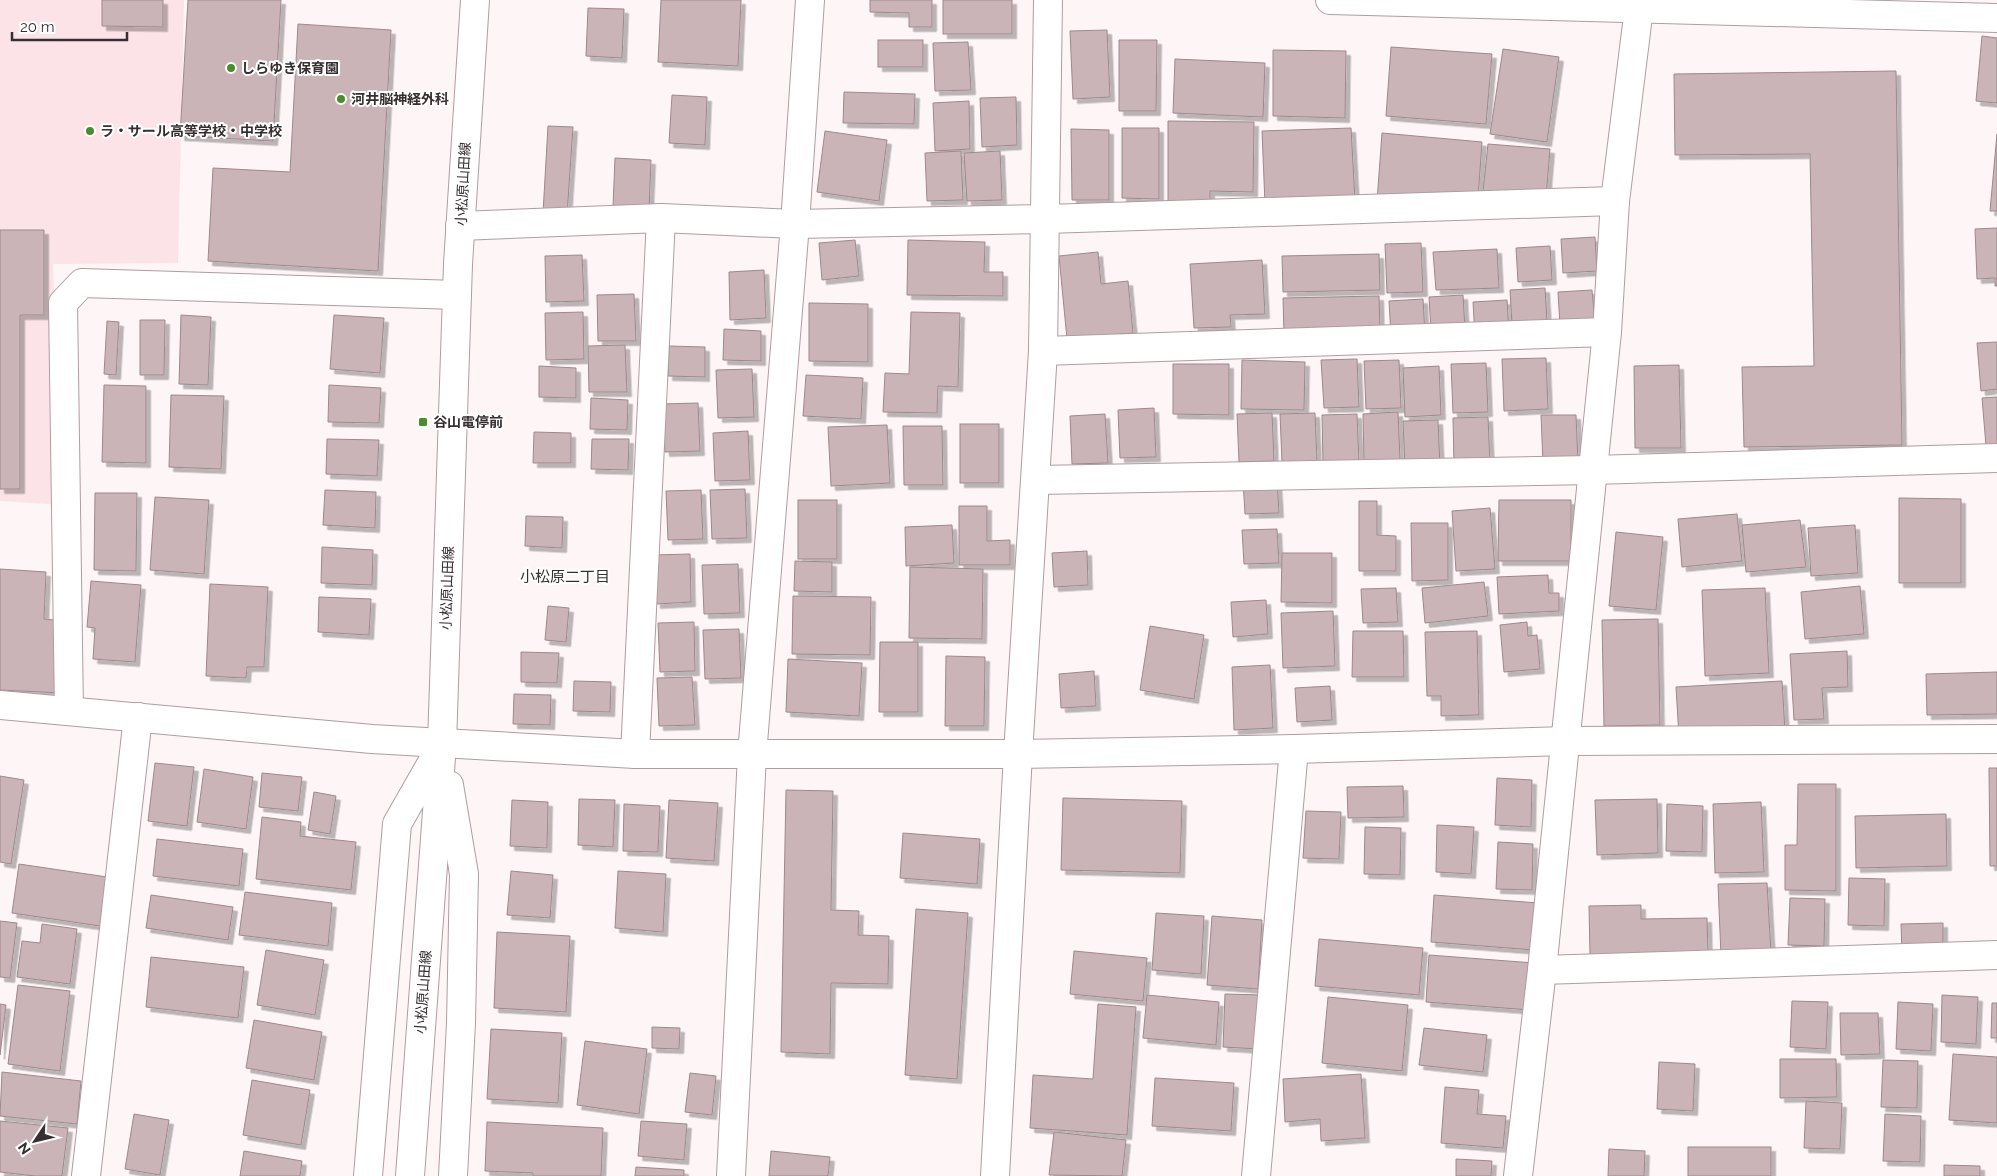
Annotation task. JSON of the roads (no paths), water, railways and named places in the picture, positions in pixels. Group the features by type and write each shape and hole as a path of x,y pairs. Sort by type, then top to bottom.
{"street":[{"name":"小松原山田線","path":"410,1176 442,744 460,226 475,0"},
{"path":"731,1176 752,755 795,224 810,0"},
{"path":"995,1176 1018,754 1043,351 1048,0"},
{"path":"1330,0 1639,4 1997,18"},
{"path":"1518,1176 1542,970 1608,332 1615,201 1639,4"},
{"path":"460,226 661,218 795,224 1046,220 1615,201"},
{"path":"635,754 661,218"},
{"path":"69,711 63,303 82,283 457,295"},
{"path":"1043,351 1608,332"},
{"path":"1036,480 1593,470 1997,458"},
{"path":"0,705 442,744 635,754 1018,754 1294,749 1566,741 1997,739"},
{"path":"86,1176 138,717"},
{"path":"368,1176 397,824 442,744"},
{"path":"442,744 464,874 462,1023 453,1176"},
{"path":"1256,1176 1294,749"},
{"path":"1542,970 1997,955"}],"place":[{"name":"しらゆき保育園","path":"231,68"},
{"name":"河井脳神経外科","path":"341,99"},
{"name":"ラ・サール高等学校・中学校","path":"90,131"},
{"name":"谷山電停前","path":"423,422"}],"district":[{"name":"小松原二丁目","path":"565,577"}]}
